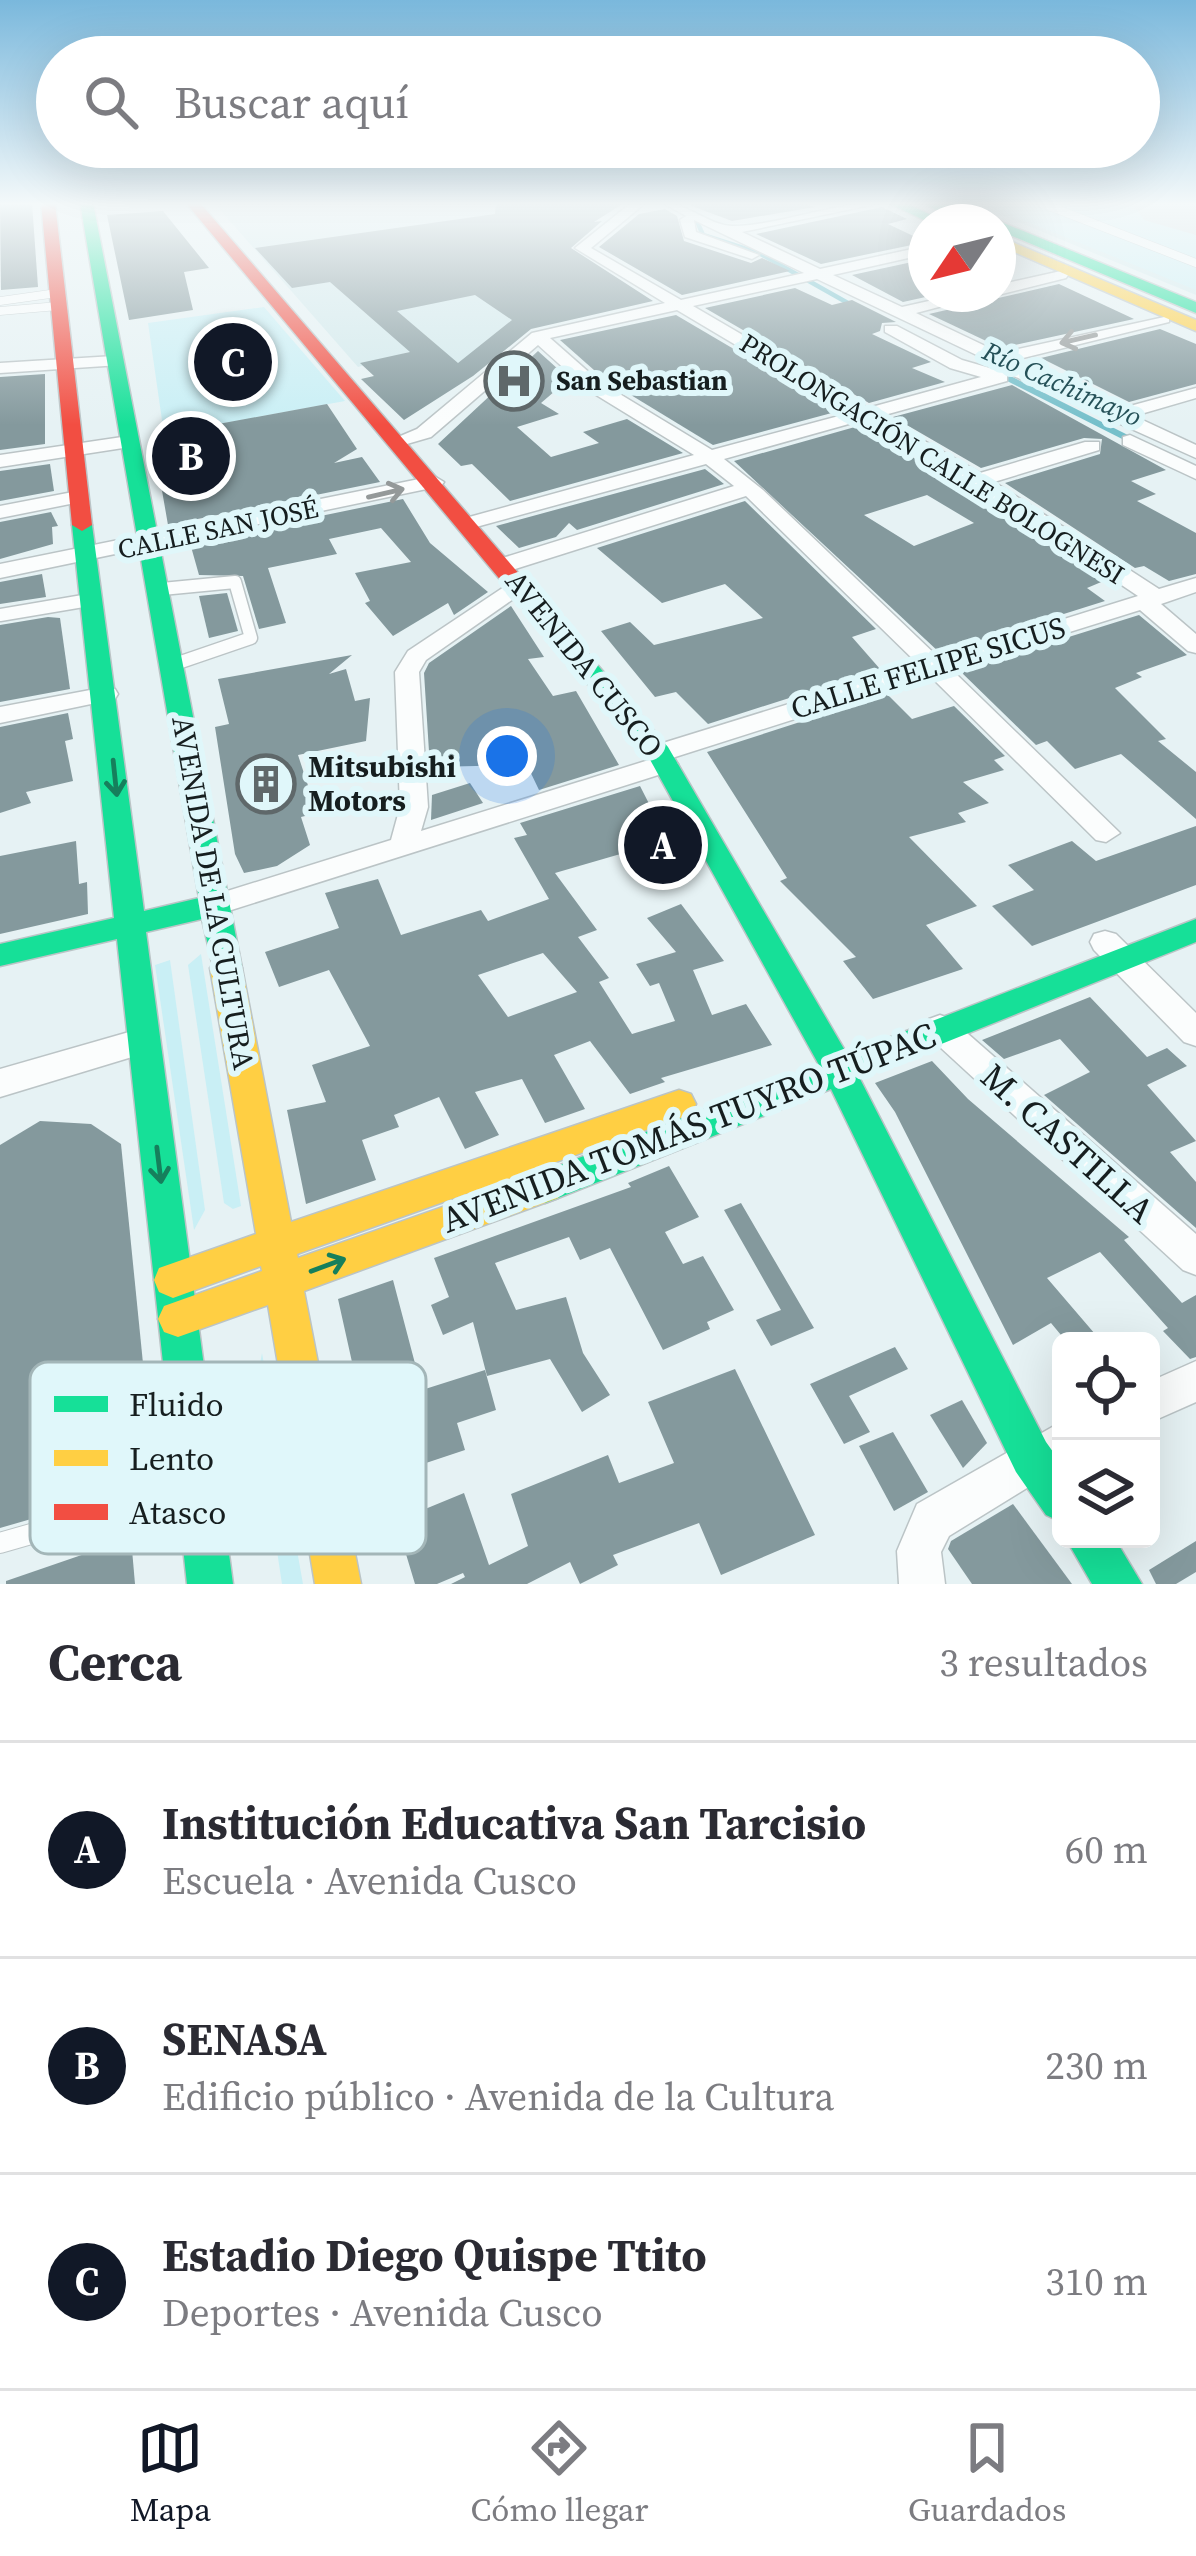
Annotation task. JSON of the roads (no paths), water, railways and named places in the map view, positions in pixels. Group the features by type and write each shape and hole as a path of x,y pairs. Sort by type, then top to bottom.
{"main road":[{"path":"55,277 72,450 94,599 118,679 131,928 183,1362"},
{"name":"AVENIDA DE LA CULTURA","path":"102,277 298,1362"},
{"name":"AVENIDA CUSCO","path":"258,277 400,440 662,758 1046,1450"},
{"path":"1067,277 1183,317"},
{"path":"1094,277 1183,317"},
{"path":"1094,277 1183,317"},
{"path":"57,299 104,288"},
{"path":"118,679 170,666"},
{"path":"0,955 215,905"},
{"name":"AVENIDA TOMÁS TUYRO TÚPAC","path":"173,1280 833,1059 940,1028 1196,908"},
{"name":"AVENIDA TOMÁS TUYRO TÚPAC","path":"178,1318 512,1200 833,1059 1114,950 1196,930"},
{"path":"1094,1548 1119,1584"},
{"path":"206,1554 210,1584"},
{"name":"AVENIDA DE LA CULTURA","path":"333,1554 338,1584"}],"street":[{"name":"PROLONGACIÓN CALLE BOLOGNESI","path":"631,277 978,480 1152,600 1196,646"},
{"path":"817,277 897,314 1196,473"},
{"path":"400,440 424,434 538,341 825,277"},
{"path":"1016,286 1053,277"},
{"path":"820,278 940,357 997,368 1196,452"},
{"path":"897,314 908,311"},
{"path":"469,523 870,415 997,368 1183,317"},
{"path":"538,341 594,386 708,456 749,488 1106,833"},
{"path":"0,381 8,369 114,361"},
{"path":"1117,416 1196,393"},
{"path":"0,461 129,442"},
{"path":"978,480 1092,446"},
{"name":"CALLE SAN JOSÉ","path":"0,571 434,482"},
{"path":"403,847 414,807 407,672 416,656 513,576 749,488"},
{"path":"0,512 78,496"},
{"name":"CALLE FELIPE SICUS","path":"215,905 403,847 931,665 1196,585"},
{"path":"0,715 118,679"},
{"path":"1114,950 1196,1033"},
{"name":"M. CASTILLA","path":"940,1028 1196,1258"},
{"path":"0,1083 143,1041"},
{"path":"1160,1398 1196,1381"},
{"path":"922,1584 919,1551 933,1520 1046,1450"}],"lane":[{"path":"0,301 57,299"},
{"path":"0,310 57,299"},
{"path":"157,590 235,582 251,638 170,666"},
{"path":"0,615 94,599"},
{"path":"0,1544 30,1535"}],"waterway":[{"name":"Río Cachimayo","path":"802,277 855,307"},
{"name":"Río Cachimayo","path":"998,373 1129,439"}],"place":[{"name":"Estadio Diego Quispe Ttito","path":"233,362"},
{"name":"San Sebastian","path":"514,381"},
{"name":"SENASA","path":"191,456"},
{"name":"Mitsubishi Motors","path":"266,784"},
{"name":"Institución Educativa San Tarcisio","path":"663,845"}]}
